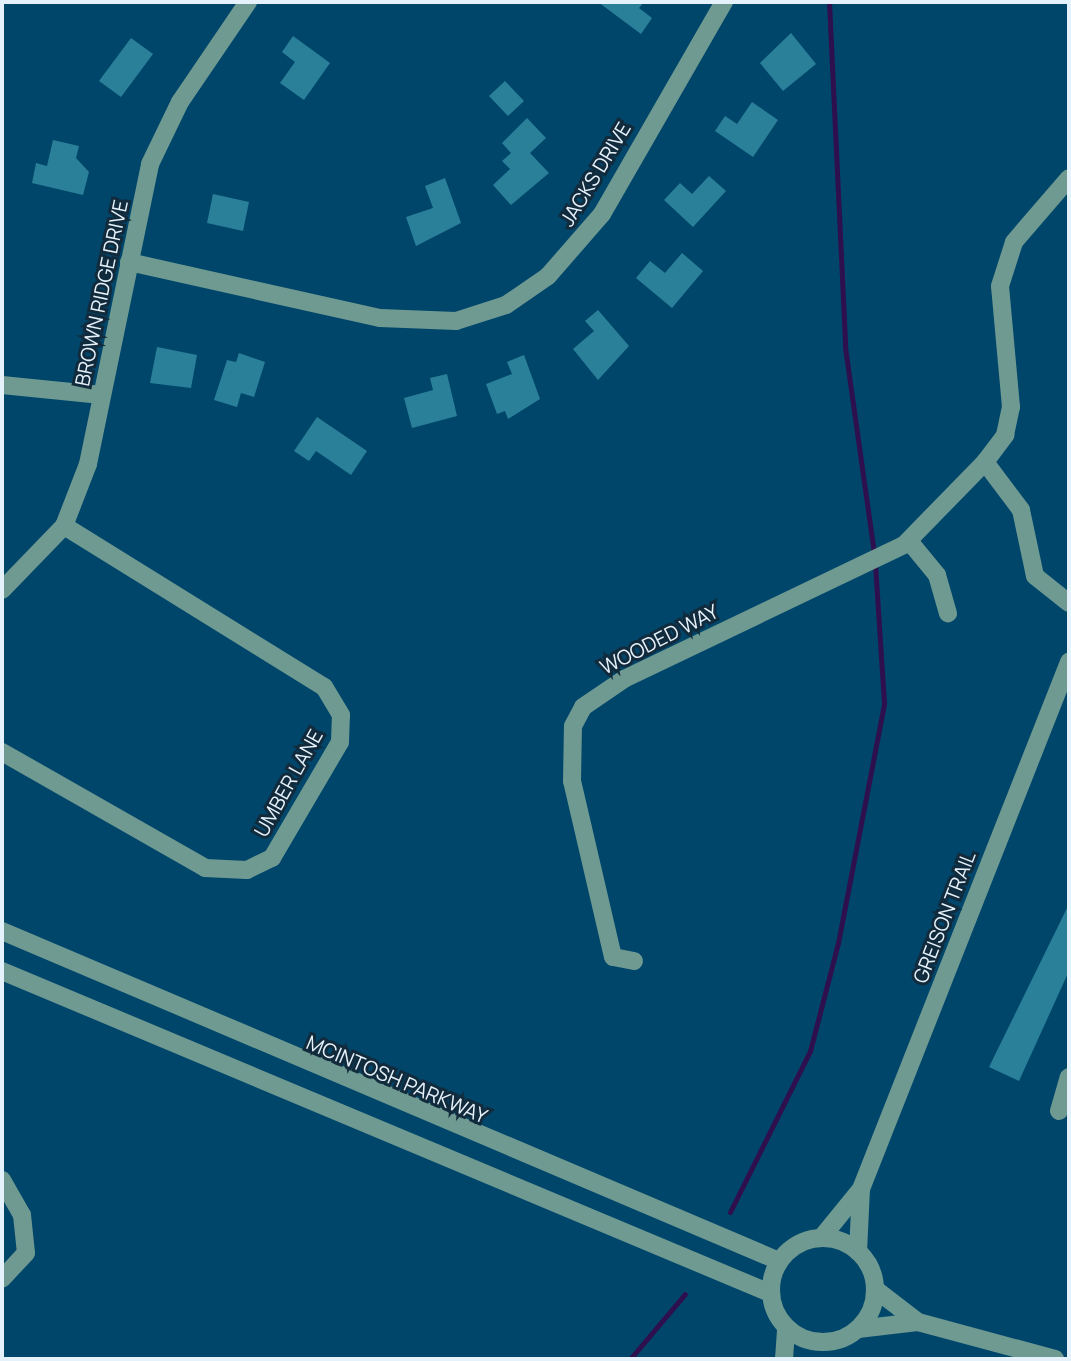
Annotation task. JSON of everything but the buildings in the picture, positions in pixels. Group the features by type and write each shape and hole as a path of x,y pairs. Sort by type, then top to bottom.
{"street":[{"name":"BROWN RIDGE DRIVE","path":"2,590 64,526 88,464 150,164 180,102 248,2"},
{"name":"JACKS DRIVE","path":"129,262 380,318 456,321 506,305 548,276 602,214 724,2"},
{"name":"WOODED WAY","path":"634,961 613,957 572,781 571,735 583,707 624,679 909,541 985,462 1005,435 1011,407 1000,286 1014,242 1069,178"},
{"path":"2,385 102,395"},
{"path":"985,462 1021,510 1035,576 1069,603"},
{"name":"UMBER LANE","path":"2,752 205,868 247,870 272,858 340,742 341,715 324,687 64,526"},
{"path":"909,541 937,575 948,613"},
{"name":"GREISON TRAIL","path":"822,1237 861,1189 1069,662"},
{"name":"MCINTOSH PARKWAY","path":"2,931 779,1261"},
{"path":"2,971 770,1293"},
{"path":"2,1180 22,1215 26,1253 2,1279"},
{"name":"GREISON TRAIL","path":"858,1252 861,1189"},
{"path":"784,1359 786,1327 770,1293 779,1261 822,1237 858,1252 875,1289 918,1322"},
{"path":"858,1329 875,1289"},
{"path":"808,1359 822,1342 858,1329 918,1322 1055,1359"},
{"path":"786,1327 822,1342"}],"waterway":[{"path":"829,2 845,347 874,554"},
{"path":"730,1212 810,1051 838,943 884,703 875,564"},
{"path":"630,1359 685,1294"}]}
